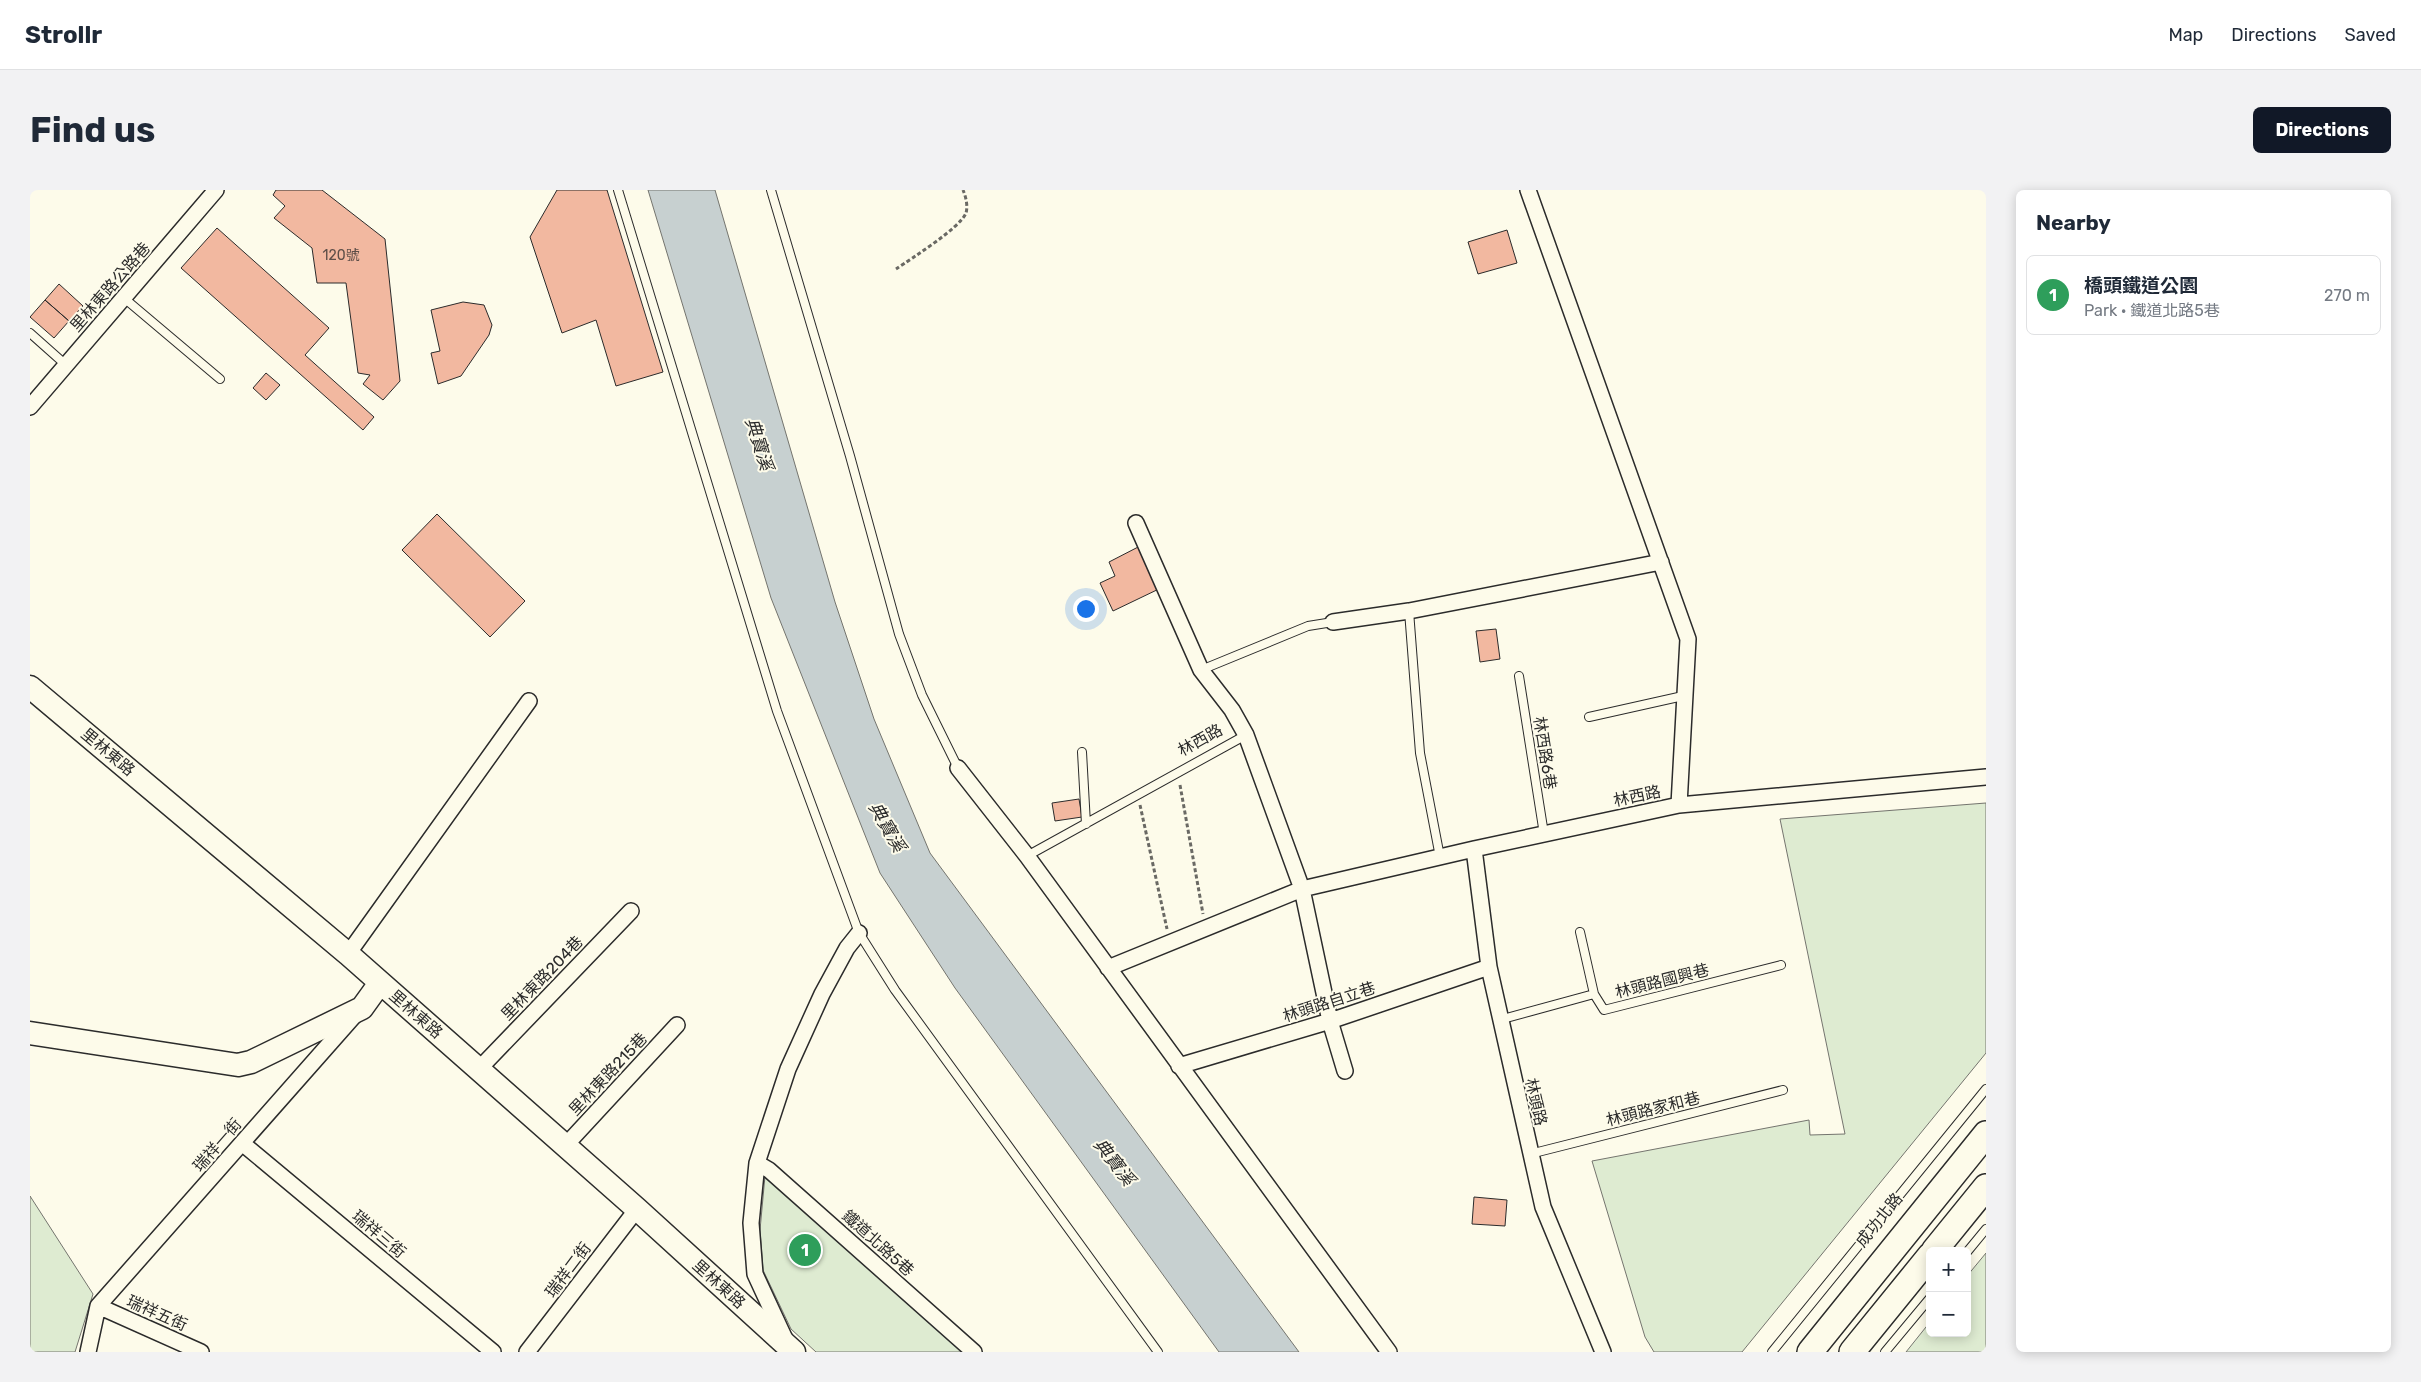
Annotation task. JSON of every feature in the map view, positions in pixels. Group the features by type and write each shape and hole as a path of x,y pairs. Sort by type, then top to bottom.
{"main road":[{"name":"成功北路","path":"1810,1352 1986,1134"},
{"path":"1937,1247 1986,1187"},
{"path":"1852,1352 1926,1261"}],"street":[{"name":"里林東路公路巷","path":"30,406 216,190"},
{"path":"1528,190 1688,639 1683,696 1679,805"},
{"path":"1136,523 1201,670 1232,710 1246,735"},
{"path":"1333,622 1410,611 1661,562"},
{"name":"里林東路","path":"30,687 348,954 637,1209 791,1350"},
{"path":"348,954 529,701"},
{"name":"林西路","path":"1246,735 1302,890 1330,1021 1346,1071"},
{"path":"958,768 1028,856 1179,1066 1390,1352"},
{"name":"林西路","path":"1108,968 1302,890 1474,849 1679,805 1986,777"},
{"name":"林頭路","path":"1474,849 1488,967 1543,1207 1603,1352"},
{"name":"里林東路204巷","path":"479,1070 631,911"},
{"path":"791,1350 756,1274 751,1223 757,1163 788,1068 822,994 847,948 859,933"},
{"name":"林頭路自立巷","path":"1179,1066 1330,1021 1488,967"},
{"path":"30,1033 238,1065 251,1062 362,1008 380,983"},
{"name":"瑞祥一街","path":"98,1306 362,1008"},
{"name":"里林東路215巷","path":"566,1146 677,1025"},
{"name":"瑞祥三街","path":"242,1143 493,1352"},
{"name":"鐵道北路5巷","path":"757,1163 769,1170 974,1352"},
{"name":"瑞祥二街","path":"528,1352 637,1209"},
{"path":"88,1352 98,1306"},
{"name":"瑞祥五街","path":"98,1306 201,1352"}],"lane":[{"path":"618,190 777,711 859,933 894,990 1158,1352"},
{"path":"771,190 850,456 899,634 922,695 958,768"},
{"path":"124,298 220,379"},
{"path":"30,333 66,365"},
{"path":"1410,611 1420,753 1440,857"},
{"path":"1201,670 1308,626 1333,622"},
{"name":"林西路6巷","path":"1519,676 1544,834"},
{"path":"1589,717 1683,696"},
{"name":"林西路","path":"1028,856 1246,735"},
{"path":"1082,752 1086,824"},
{"path":"1580,932 1594,994"},
{"name":"林頭路國興巷","path":"1499,1020 1594,994 1604,1010 1781,965"},
{"name":"成功北路","path":"1772,1352 1986,1088"},
{"name":"林頭路家和巷","path":"1530,1154 1783,1090"},
{"path":"1971,1247 1986,1229"},
{"path":"1885,1352 1926,1303"}],"path":[{"path":"896,269 957,226 966,213 967,202 963,190"},
{"path":"1178,772 1206,928"},
{"path":"1137,795 1170,943"}],"green space":[{"path":"1986,803 1986,1053 1742,1352 1654,1352 1645,1337 1592,1161 1809,1120 1810,1135 1845,1134 1780,819"},
{"path":"765,1176 963,1352 816,1352 791,1329 763,1270 760,1230"},
{"path":"30,1196 93,1294 75,1352 30,1352"},
{"path":"1986,1253 1986,1352 1906,1352 1926,1327 1926,1337 1971,1337 1971,1271"}],"water":[{"name":"典寶溪","path":"648,190 715,190 835,602 874,719 930,853 1299,1352 1219,1352 955,988 880,873 771,598"}],"building":[{"path":"276,190 322,190 385,239 400,381 383,400 363,384 370,375 358,373 346,283 317,283 312,248 274,218 285,206 273,195"},
{"path":"557,190 607,190 663,372 616,386 596,320 562,333 530,237"},
{"path":"217,228 329,328 305,355 374,417 363,430 181,268"},
{"path":"1507,230 1517,263 1478,274 1468,242"},
{"path":"59,284 83,306 69,321 45,300"},
{"path":"45,300 69,321 54,338 30,317"},
{"path":"463,302 484,305 492,325 489,335 461,376 438,384 431,353 440,351 431,310"},
{"path":"266,373 280,385 266,400 253,388"},
{"path":"437,514 525,601 490,637 402,550"},
{"path":"1142,545 1163,587 1113,611 1100,583 1115,576 1109,562"},
{"path":"1496,629 1500,659 1480,662 1476,631"},
{"path":"1079,799 1082,817 1055,821 1052,803"},
{"path":"1474,1197 1507,1200 1505,1226 1472,1224"}],"place":[{"name":"橋頭鐵道公園","path":"805,1250"}]}
